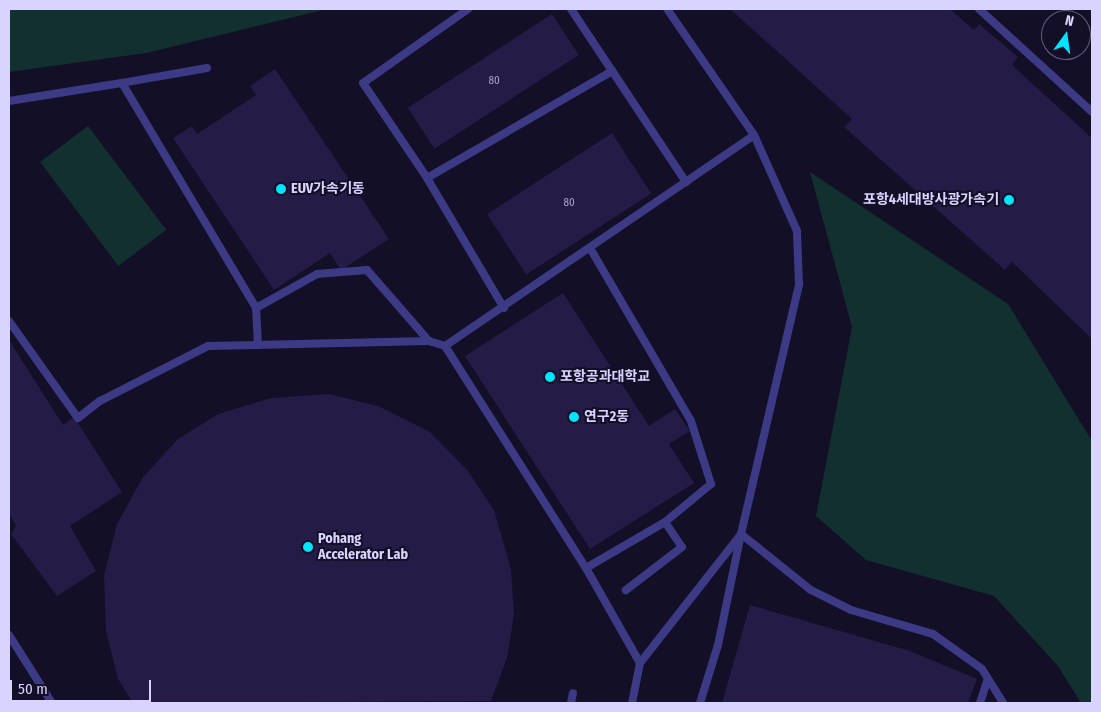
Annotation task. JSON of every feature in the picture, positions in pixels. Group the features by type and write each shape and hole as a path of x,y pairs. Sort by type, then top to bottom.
{"lane":[{"path":"468,9 364,83 427,178 504,308"},
{"path":"571,9 686,182"},
{"path":"667,9 754,135 797,231 799,284 718,645 700,703"},
{"path":"980,9 1092,112"},
{"path":"9,101 207,68"},
{"path":"427,178 612,71"},
{"path":"122,83 256,308 258,346"},
{"path":"445,346 504,308 754,135"},
{"path":"586,568 666,522 710,484 692,421 590,248"},
{"path":"256,308 317,274 367,270 429,342"},
{"path":"9,321 78,418 100,401 208,346 429,342 445,346 586,568 640,663"},
{"path":"626,590 682,547 666,522"},
{"path":"632,703 640,663 742,534"},
{"path":"742,534 811,590 851,610 933,634 982,669 1003,703"},
{"path":"9,635 52,703"},
{"path":"980,703 988,679"},
{"path":"571,703 573,693"}],"green space":[{"path":"9,9 327,9 146,53 9,72"},
{"path":"88,126 166,230 118,266 40,162"},
{"path":"810,172 1008,304 1092,441 1092,703 1081,703 1058,666 994,596 866,560 816,516 852,327"}],"building":[{"name":"포항4세대방사광가속기","path":"730,9 950,9 974,30 979,24 1018,57 1012,65 1092,138 1092,339 1012,262 1005,270 844,127 852,119"},
{"path":"552,14 579,55 434,149 408,108"},
{"name":"EUV가속기동","path":"275,69 389,239 341,270 330,253 274,290 173,138 192,126 197,134 256,95 250,86"},
{"path":"612,133 651,193 526,275 487,214"},
{"name":"연구2동","path":"563,293 649,426 675,409 690,431 669,444 694,483 590,549 465,356"},
{"path":"9,340 63,425 74,417 122,492 70,526 96,571 57,596 11,534 16,526 9,514"},
{"name":"Pohang Accelerator Lab","path":"329,394 378,406 430,432 468,471 494,510 511,569 514,615 507,658 491,701 133,703 118,679 106,631 104,575 117,524 143,477 178,439 218,414 271,398"},
{"path":"750,605 910,651 977,679 968,703 722,703"}],"place":[{"name":"EUV가속기동","path":"281,189"},
{"name":"포항4세대방사광가속기","path":"1009,200"},
{"name":"포항공과대학교","path":"550,377"},
{"name":"연구2동","path":"574,417"},
{"name":"Pohang Accelerator Lab","path":"308,547"}]}
